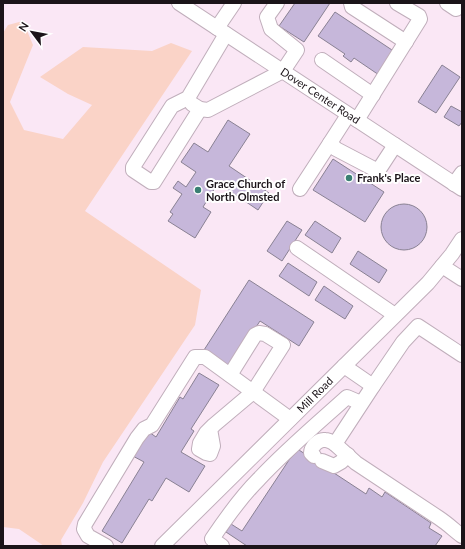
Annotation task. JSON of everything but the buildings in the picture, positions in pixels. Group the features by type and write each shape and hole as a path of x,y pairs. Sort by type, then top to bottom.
{"street":[{"name":"Dover Center Road","path":"179,3 458,187"},
{"path":"200,109 154,182 151,182 133,170 133,167 172,106 188,98 234,3"},
{"path":"188,98 192,104 200,109 208,110 283,71 297,50 270,30 266,17 277,3"},
{"path":"351,3 352,7 406,42"},
{"path":"300,189 330,143 373,95 420,19 419,16 397,3"},
{"path":"322,60 373,95"},
{"path":"330,143 336,149 378,170 395,145"},
{"path":"458,187 462,173"},
{"name":"Mill Road","path":"162,546 428,283 460,247"},
{"path":"297,248 395,315"},
{"path":"442,266 462,279"},
{"path":"335,444 403,342 418,326 462,355"},
{"path":"210,429 253,392 283,345 265,334 259,333 255,336 230,375"},
{"path":"106,546 88,536 84,529 85,524 137,438 144,429 152,425 195,357 205,357 290,419"},
{"path":"344,366 373,386"},
{"path":"222,546 212,539 245,494 259,478 347,398 361,403"},
{"path":"348,455 342,462 334,466 318,458 310,451 324,439 335,444 348,455 356,463 448,524 462,536"}],"shaded area":[{"path":"23,21 33,45 10,102 24,130 63,139 92,105 68,94 40,77 83,47 152,51 171,43 192,51 85,211 201,290 195,325 103,462 83,503 61,540 62,546 44,546 19,529 3,527 3,33 8,25"}],"place":[{"name":"Frank's Place","path":"349,178"},
{"name":"Grace Church of North Olmsted","path":"198,190"}]}
